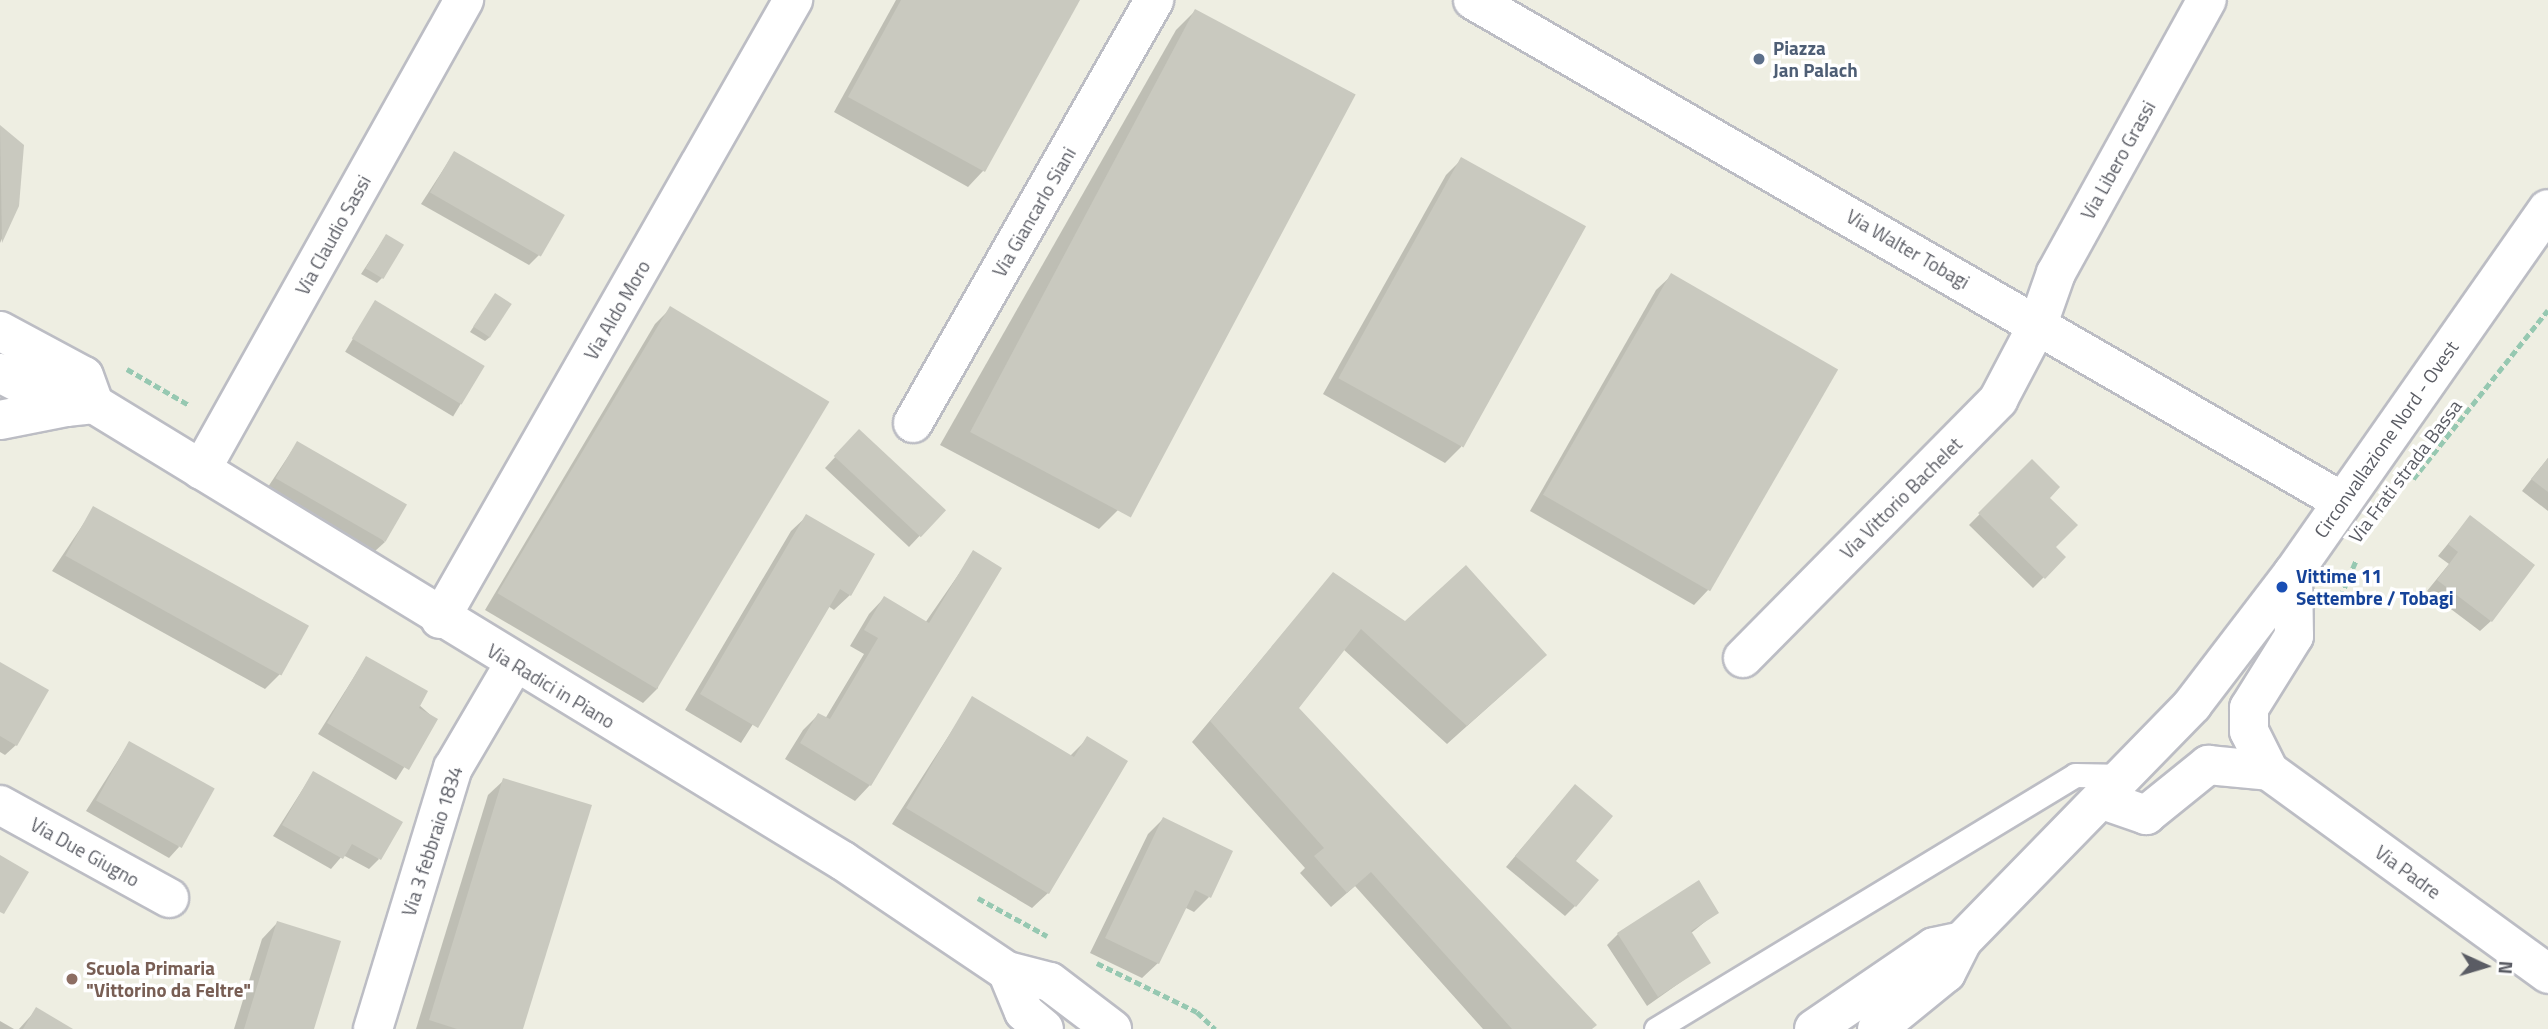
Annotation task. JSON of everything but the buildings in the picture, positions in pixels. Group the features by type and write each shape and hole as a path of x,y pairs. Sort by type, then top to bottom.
{"street":[{"name":"Via Claudio Sassi","path":"201,470 464,0"},
{"name":"Via Aldo Moro","path":"440,619 793,0"},
{"name":"Via Giancarlo Siani","path":"913,423 1154,0"},
{"name":"Via Walter Tobagi","path":"1473,0 2341,500"},
{"name":"Via Libero Grassi","path":"2038,324 2056,273 2207,0"},
{"name":"Circonvallazione Nord - Ovest","path":"1877,1029 1946,973 1962,941 2192,705 2293,573 2341,500 2548,209"},
{"name":"Via Vittorio Bachelet","path":"1744,657 1998,400 2038,324"},
{"path":"0,331 84,376 80,405 0,420"},
{"name":"Via Radici in Piano","path":"0,373 80,405 201,470 440,619 843,861 1007,971 1050,982 1112,1029"},
{"name":"Via Padre","path":"2293,573 2294,636 2249,708 2249,731 2269,771 2548,974"},
{"name":"Via 3 febbraio 1834","path":"373,1029 453,768 514,664"},
{"path":"2114,788 2146,815 2208,765 2269,771"},
{"name":"Via Due Giugno","path":"0,805 169,898"},
{"name":"Circonvallazione Nord - Ovest","path":"1814,1029 1934,947 1962,941"},
{"path":"1007,971 1024,1012 1044,1029"}],"lane":[{"path":"1656,1029 2075,775 2114,788"}],"path":[{"name":"Via Frati strada Bassa","path":"2409,484 2548,310"},
{"name":"Via Frati strada Bassa","path":"2332,615 2361,547"}],"place":[{"name":"Piazza Jan Palach","path":"1759,59"},
{"name":"Vittime 11 Settembre / Tobagi","path":"2282,587"},
{"name":"Scuola Primaria \"Vittorino da Feltre\"","path":"72,979"}]}
